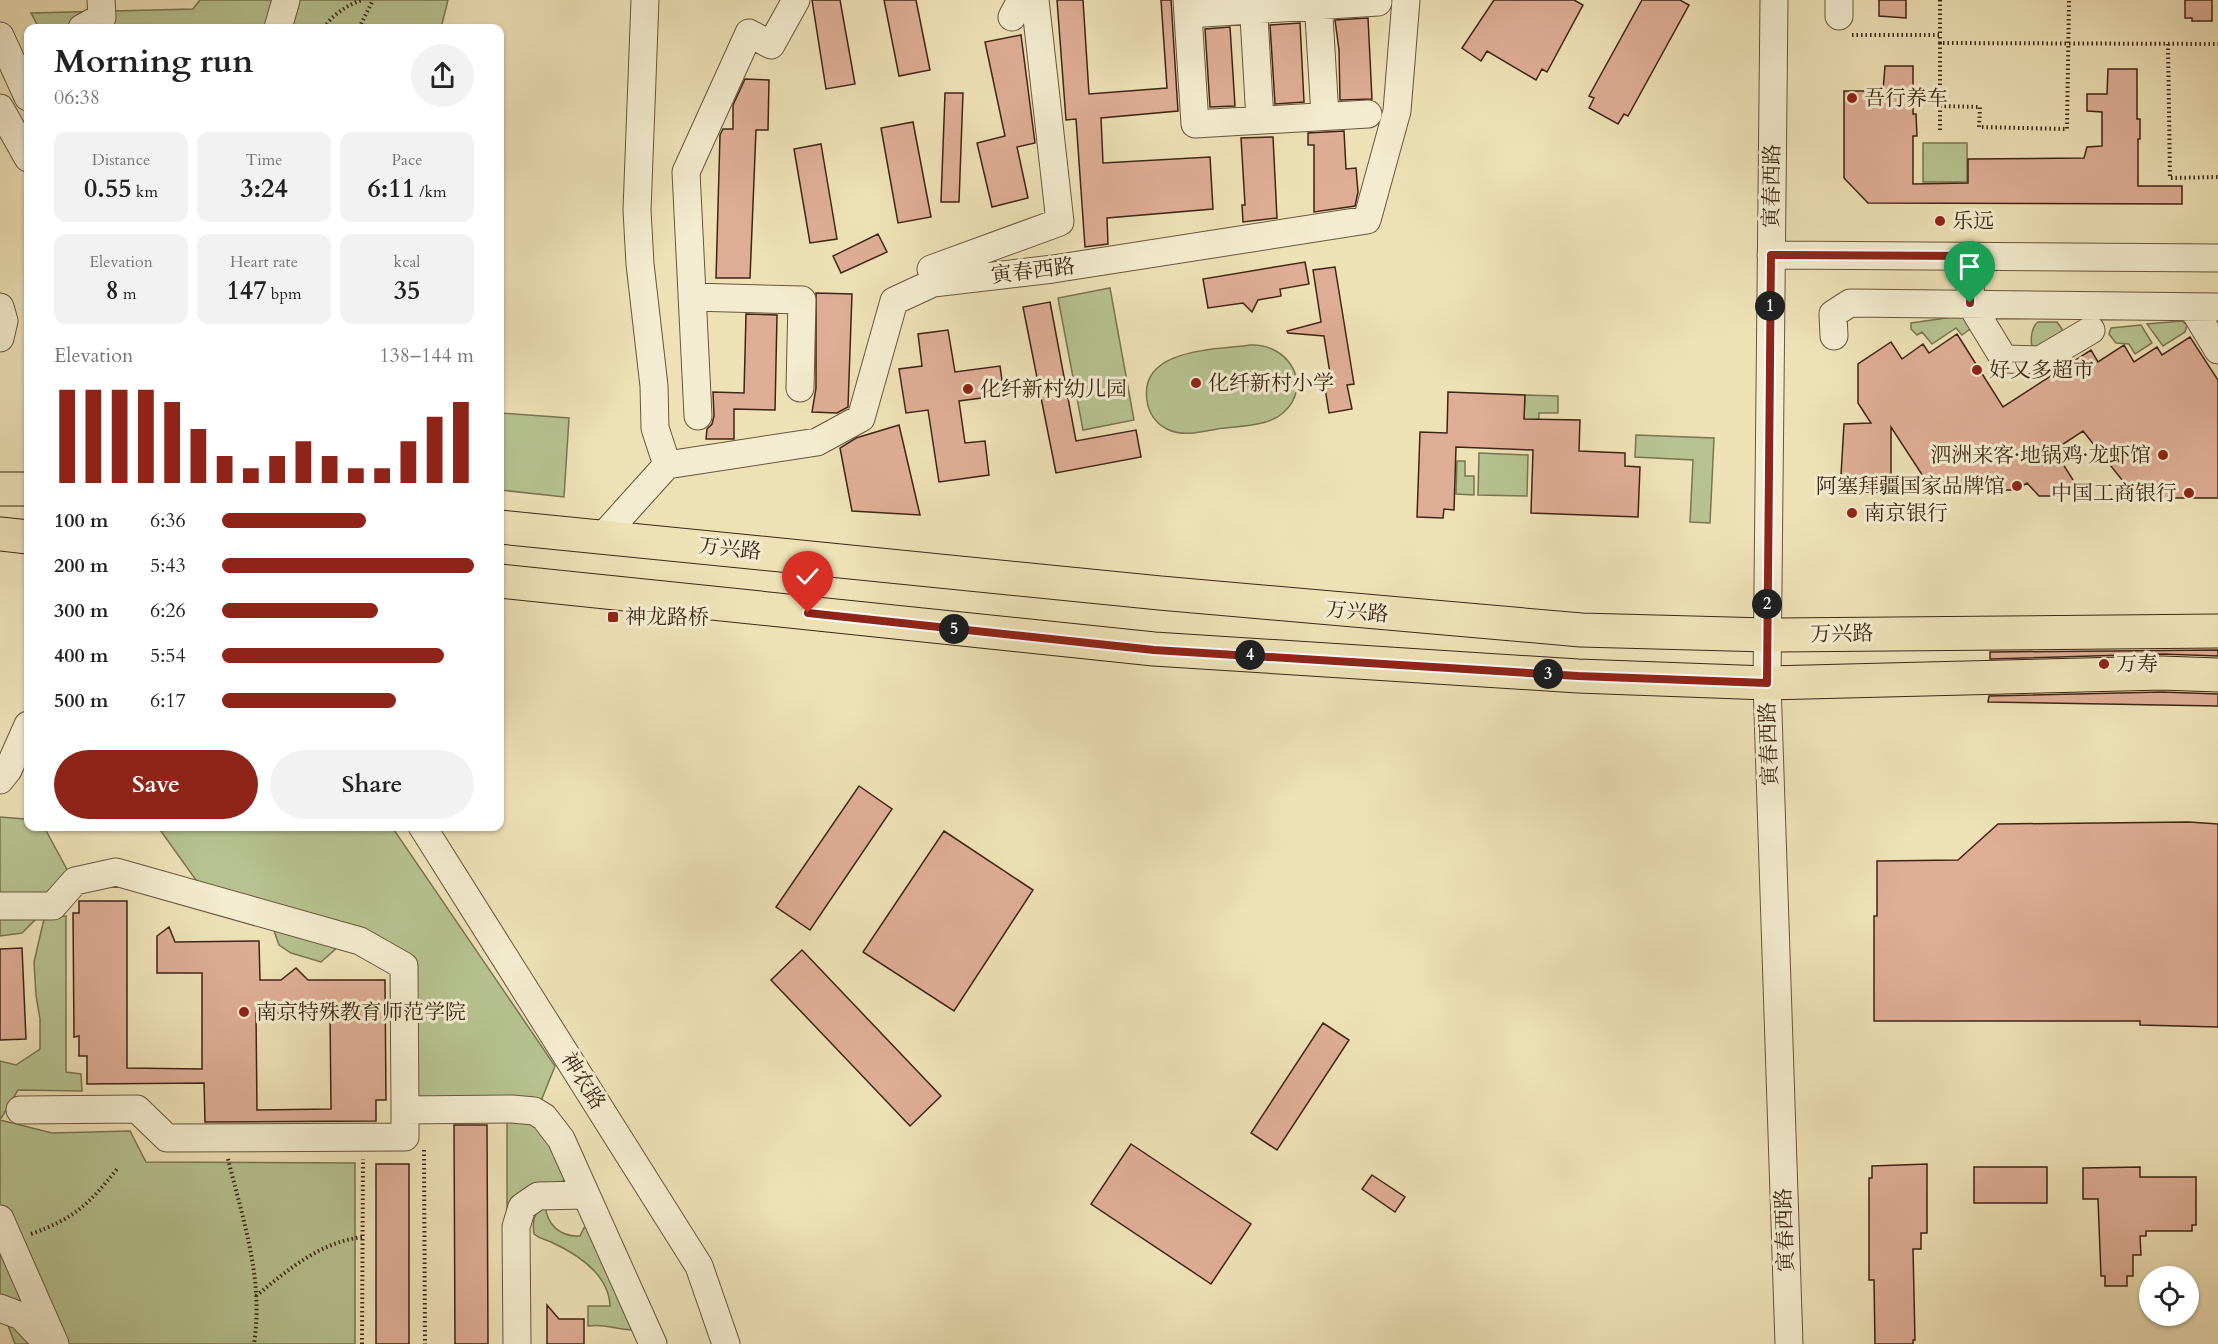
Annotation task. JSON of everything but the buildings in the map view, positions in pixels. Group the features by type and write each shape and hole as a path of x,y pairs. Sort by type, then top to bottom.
{"main road":[{"path":"0,489 24,489"},
{"name":"万兴路","path":"504,527 1337,610 1581,630 1767,634 2218,631"},
{"path":"0,534 24,537"},
{"path":"504,581 1154,650 1578,676 1767,683 2162,673 2218,675"}],"street":[{"path":"89,24 102,17 101,0"},
{"path":"279,24 286,0"},
{"path":"603,536 667,465 655,428 654,386 638,231 645,0"},
{"path":"698,416 686,172 749,33 771,45 796,0"},
{"path":"931,269 1060,222 1035,0"},
{"name":"寅春西路","path":"667,465 817,442 861,418 894,301 933,283 1053,269 1367,220 1398,111 1406,0"},
{"name":"寅春西路","path":"1774,0 1767,683 1789,1344"},
{"path":"1368,114 1195,124 1188,7 1378,2"},
{"path":"1318,3 1325,116"},
{"path":"1253,5 1260,120"},
{"path":"0,36 21,60 24,76"},
{"path":"0,108 24,151"},
{"path":"1771,255 2218,258"},
{"path":"1971,256 1970,303 2004,359 2040,360 2096,340 2076,305"},
{"path":"692,297 802,300 800,388"},
{"path":"1834,336 1833,314 1850,303 1970,303 2210,309 2218,350"},
{"path":"0,307 4,321 0,338"},
{"path":"0,780 8,770 24,734"},
{"name":"神农路","path":"425,831 699,1266 726,1344"},
{"path":"0,906 53,906 75,881 116,872 360,941 404,966 405,1137 167,1138 137,1109 20,1110"},
{"path":"405,1110 512,1109 534,1111 544,1117 561,1138 653,1344"},
{"path":"517,1344 525,1249 516,1227 522,1207 538,1196 586,1195"},
{"path":"5,1231 55,1344"},
{"path":"0,1308 21,1316 48,1344"}],"path":[{"path":"327,24 350,4 362,0"},
{"path":"361,24 373,0"},
{"path":"1940,0 1940,132"},
{"path":"1940,106 1980,107 1979,128 2067,129 2069,0"},
{"path":"1843,17 1940,35"},
{"path":"1940,43 2218,44"},
{"path":"2168,44 2170,178 2218,177"},
{"path":"362,1344 363,1137"},
{"path":"405,1137 424,1148 425,1344"},
{"path":"222,1138 254,1264 256,1297 254,1344"},
{"path":"5,1231 58,1224 90,1202 117,1169"},
{"path":"256,1297 306,1257 329,1245 363,1237"}],"green space":[{"path":"200,0 448,0 442,24 37,24 31,13 193,9"},
{"path":"1923,143 1967,143 1967,182 1923,182"},
{"path":"1110,288 1134,420 1083,430 1058,298"},
{"path":"1960,316 1965,319 1970,329 1962,335 1956,328 1932,344 1922,332 1917,335 1911,329 1911,323"},
{"path":"2182,321 2187,325 2185,332 2163,346 2147,324"},
{"path":"2038,322 2057,322 2062,329 2061,334 2038,348 2032,346 2031,340"},
{"path":"2141,325 2152,343 2135,354 2129,344 2116,343 2109,334 2111,328"},
{"path":"1250,345 1264,346 1276,351 1293,368 1296,391 1292,402 1283,413 1260,423 1192,433 1179,433 1163,427 1153,417 1147,400 1148,383 1155,370 1167,361 1200,351"},
{"path":"1525,395 1558,396 1558,413 1539,413 1538,440 1523,439"},
{"path":"504,413 569,418 564,497 504,490"},
{"path":"1636,435 1714,438 1710,523 1690,522 1693,460 1635,457"},
{"path":"1479,453 1528,455 1527,496 1478,495"},
{"path":"1457,461 1465,461 1465,476 1474,476 1474,495 1456,494"},
{"path":"0,817 24,819 24,831 46,831 70,875 54,885 35,920 22,933 0,936"},
{"path":"161,831 395,831 555,1066 541,1101 415,1098 414,960 356,931 321,962 291,953 279,945 272,925 198,883"},
{"path":"66,916 66,1072 81,1074 82,1091 18,1090 0,1120 0,1061 16,1065 40,1049 40,1019 34,962 44,919"},
{"path":"0,1120 52,1133 130,1131 146,1162 355,1163 355,1344 15,1344 0,1304"},
{"path":"507,1120 537,1121 568,1175 562,1182 507,1211"},
{"path":"545,1205 548,1218 561,1232 580,1236 584,1228 589,1227 633,1330 600,1325 588,1326 588,1306 610,1306 608,1295 604,1284 590,1266 561,1247 534,1234 535,1217"}],"place":[{"name":"吾行养车","path":"1852,98"},
{"name":"乐远","path":"1940,221"},
{"name":"好又多超市","path":"1977,370"},
{"name":"化纤新村小学","path":"1196,383"},
{"name":"化纤新村幼儿园","path":"968,389"},
{"name":"泗洲来客·地锅鸡·龙虾馆","path":"2163,455"},
{"name":"阿塞拜疆国家品牌馆","path":"2017,486"},
{"name":"中国工商银行","path":"2189,493"},
{"name":"南京银行","path":"1852,513"},
{"name":"神龙路桥","path":"613,617"},
{"name":"万寿","path":"2104,664"},
{"name":"南京特殊教育师范学院","path":"244,1012"}],"route":[{"path":"808,613 1154,650 1578,676 1767,683 1771,255 1971,256 1970,303"}]}
